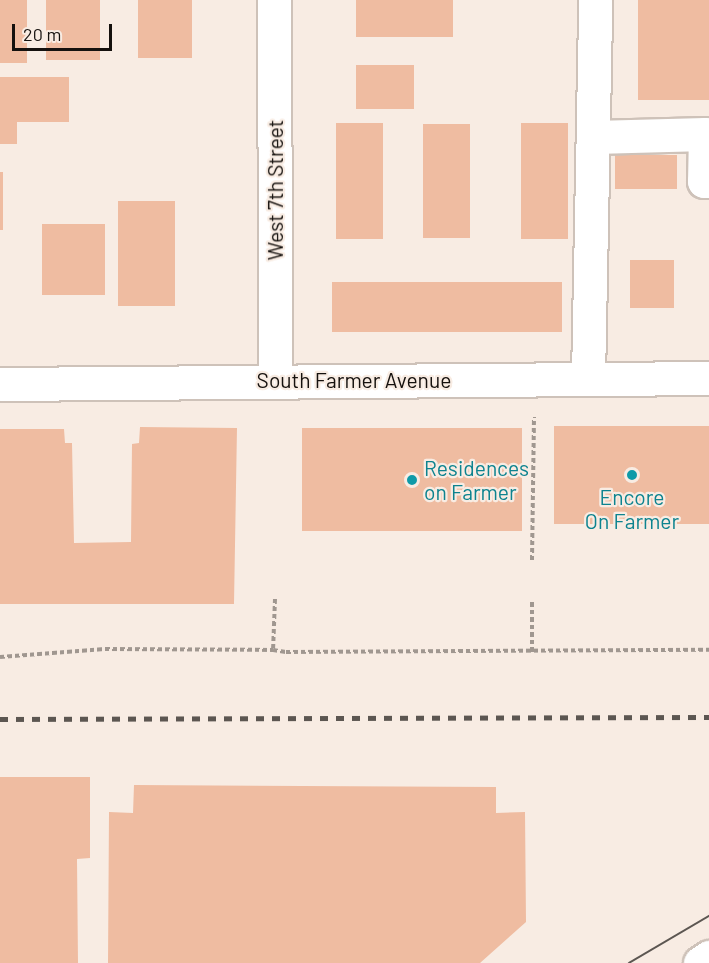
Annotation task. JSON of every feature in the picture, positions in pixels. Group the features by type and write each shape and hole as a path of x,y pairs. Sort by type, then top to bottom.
{"street":[{"name":"West 7th Street","path":"274,0 275,380"},
{"path":"588,379 595,0"},
{"path":"594,137 705,134 704,181 709,181"},
{"name":"South Farmer Avenue","path":"0,384 709,378"},
{"path":"700,963 709,957"}],"path":[{"path":"532,560 534,417"},
{"path":"273,650 275,599"},
{"path":"532,602 532,652"},
{"path":"0,657 105,649 532,652 709,650"}],"building":[{"path":"0,0 27,0 27,63 0,63"},
{"path":"46,0 100,0 100,60 46,60"},
{"path":"138,0 192,0 192,58 138,58"},
{"path":"356,0 453,0 453,37 356,37"},
{"path":"638,0 709,0 709,100 638,100"},
{"path":"356,65 414,65 414,109 356,109"},
{"path":"0,77 69,77 69,122 17,122 17,144 0,144"},
{"path":"336,123 383,123 383,239 336,239"},
{"path":"521,123 568,123 568,239 521,239"},
{"path":"423,124 470,124 470,238 423,238"},
{"path":"615,155 677,155 677,189 615,189"},
{"path":"0,172 3,172 3,230 0,230"},
{"path":"118,201 175,201 175,306 118,306"},
{"path":"42,224 105,224 105,295 42,295"},
{"path":"630,260 674,260 674,308 630,308"},
{"path":"332,282 562,282 562,332 332,332"},
{"name":"Encore On Farmer","path":"554,426 709,426 709,524 554,524"},
{"path":"140,427 237,428 234,604 0,604 0,429 64,429 65,443 72,443 74,543 131,542 132,444 139,443"},
{"name":"Residences on Farmer","path":"302,428 522,428 522,531 302,531"},
{"path":"0,777 90,777 90,858 77,859 78,963 0,963"},
{"path":"134,785 496,787 496,813 525,812 526,922 480,963 108,963 109,812 133,813"}],"tram line":[{"path":"629,963 709,916"}],"railway":[{"path":"0,719 709,717"}],"place":[{"name":"Encore On Farmer","path":"632,475"},
{"name":"Residences on Farmer","path":"412,480"}]}
